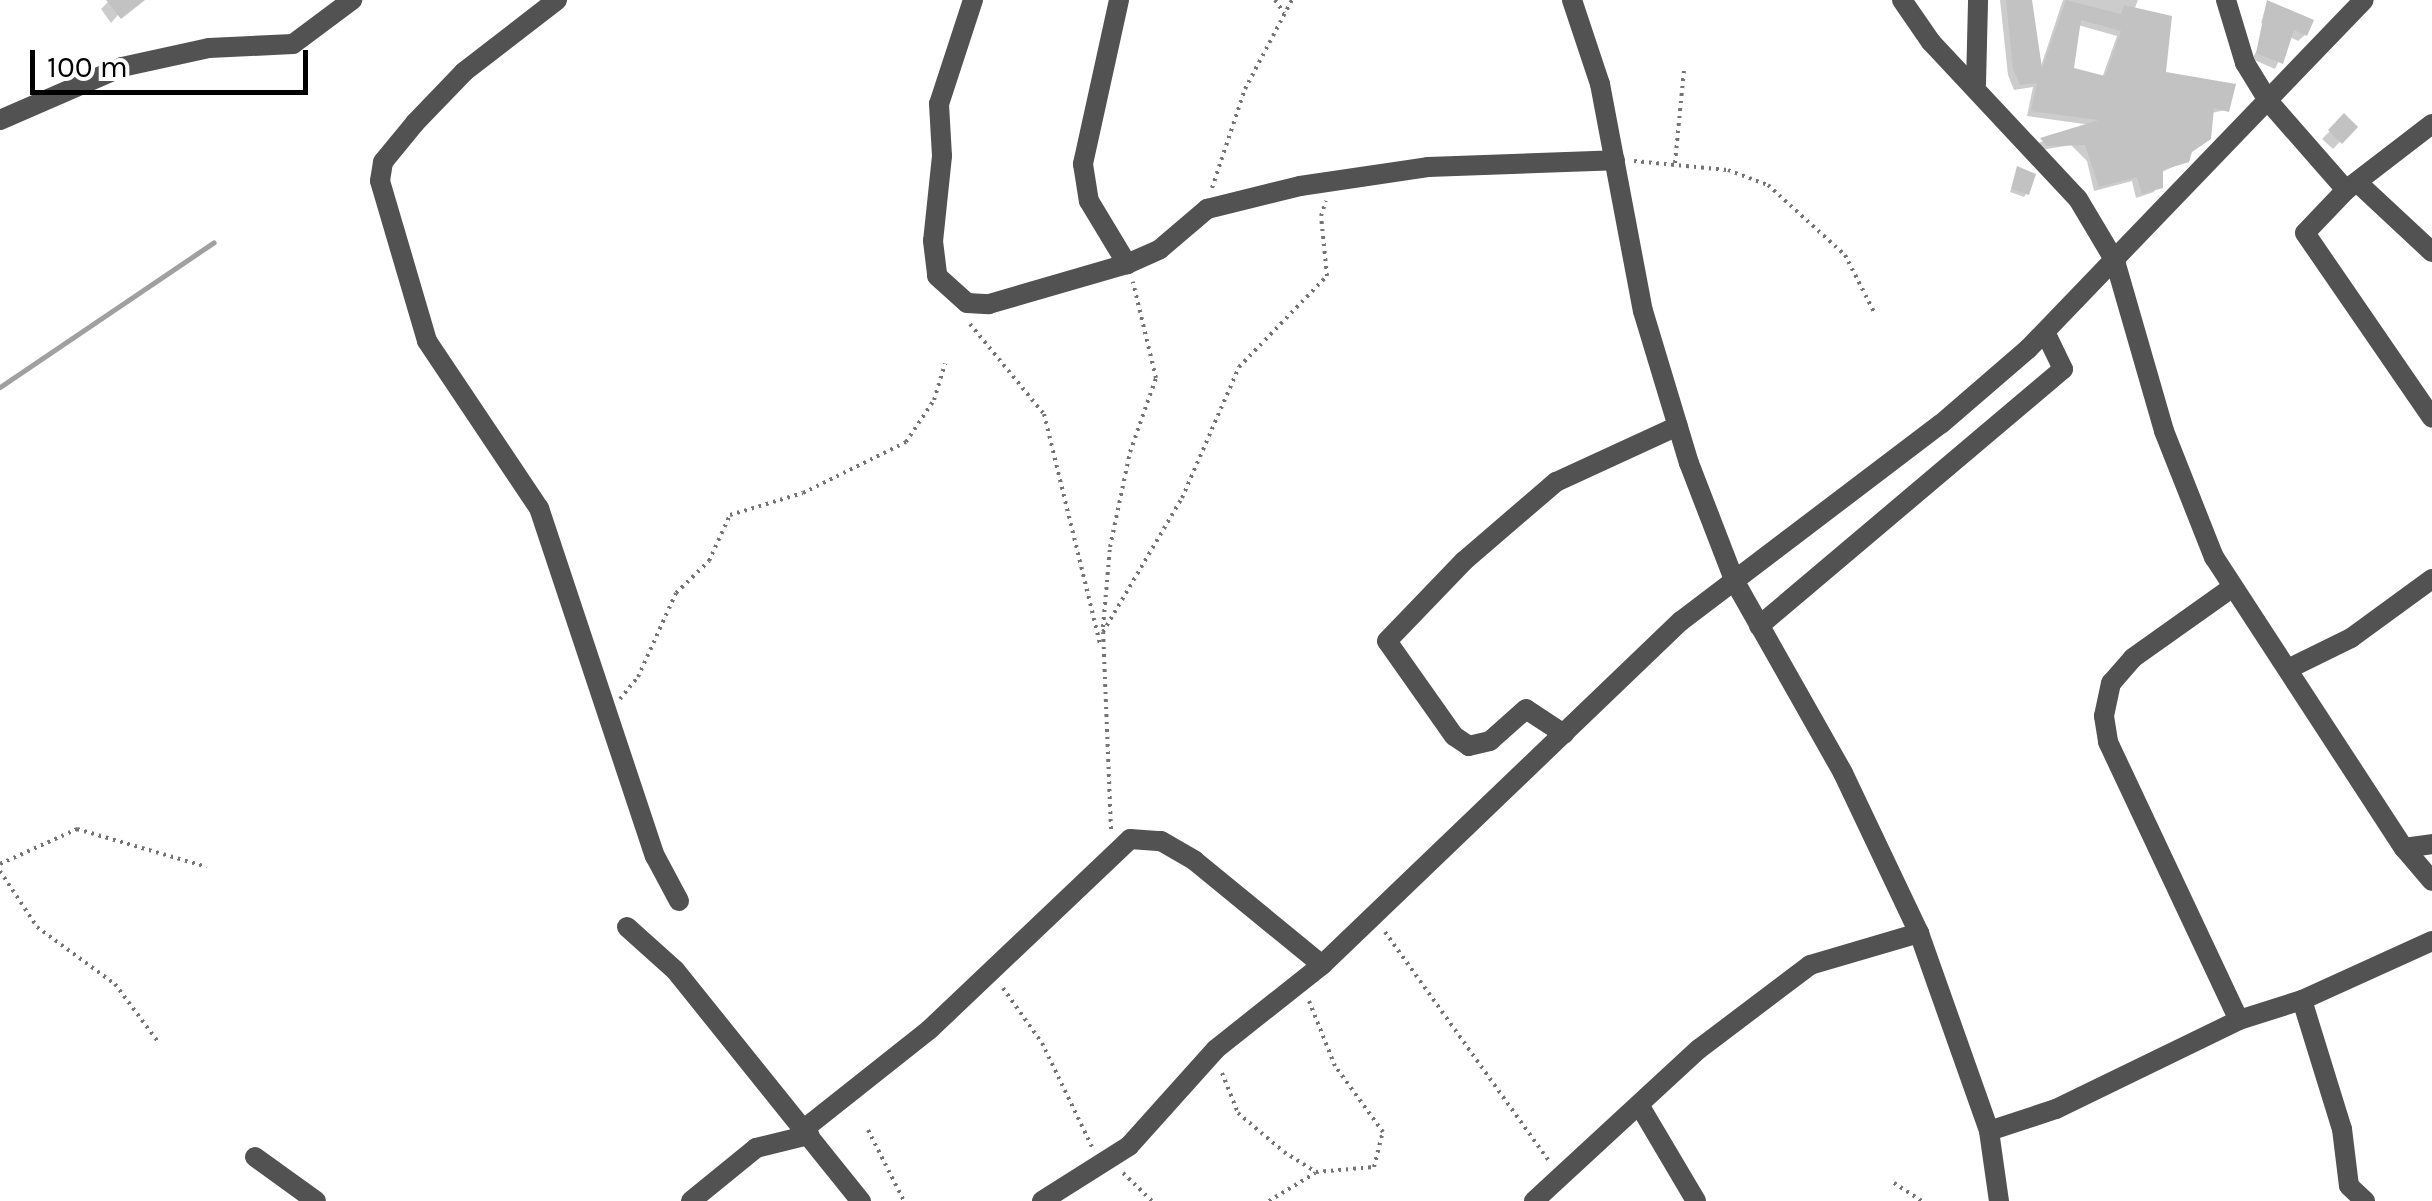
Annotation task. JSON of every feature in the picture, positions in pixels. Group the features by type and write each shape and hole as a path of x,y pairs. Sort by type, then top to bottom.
{"street":[{"path":"0,120 122,67 210,48 293,44 352,0"},
{"path":"557,0 464,72 414,122 383,162 380,181 426,341 538,508 655,856 679,902"},
{"path":"972,0 939,104 937,276 955,298 989,304 1127,264 1160,249 1206,209 1339,180 1428,167 1615,160"},
{"path":"1118,0 1083,164 1089,200 1127,264"},
{"path":"1572,0 1600,84 1644,312 1678,426 1735,582 1843,773 1919,933 1989,1131 1999,1201"},
{"path":"1902,0 1931,42 1976,84 2070,188 2114,261 2164,431 2230,589 2290,668 2404,848 2432,880"},
{"path":"1976,84 1978,0"},
{"path":"2226,0 2246,63 2269,102 2352,186 2432,252"},
{"path":"1042,1201 1111,1160 1216,1049 1322,965 1680,621 1940,424 2045,332 2364,0"},
{"path":"2432,124 2310,220 2307,243 2432,418"},
{"path":"1759,626 2062,369 2045,332"},
{"path":"1564,734 1526,709 1490,740 1470,746 1454,736 1387,641 1464,561 1556,482 1678,426"},
{"path":"2290,668 2352,638 2432,579"},
{"path":"2230,589 2133,658 2111,684 2104,716 2108,742 2238,1020"},
{"path":"691,1201 756,1148 807,1132 876,1076 992,972 1114,848 1136,837 1161,841 1322,965"},
{"path":"2404,848 2432,844"},
{"path":"627,927 675,970 861,1201"},
{"path":"1534,1201 1641,1108 1699,1049 1810,965 1919,933"},
{"path":"1989,1131 2056,1109 2238,1020 2302,1000 2432,941"},
{"path":"2302,1000 2342,1129 2349,1186 2365,1201"},
{"path":"1641,1108 1696,1201"},
{"path":"255,1157 316,1201"}],"path":[{"path":"1275,0 1284,13"},
{"path":"1206,209 1245,88 1292,0"},
{"path":"1675,162 1684,70"},
{"path":"1615,160 1675,162 1768,185 1845,255 1874,312"},
{"path":"1103,632 1182,498 1238,367 1327,276 1321,216 1339,180"},
{"path":"1101,646 1110,548 1130,452 1156,378 1127,264"},
{"path":"963,315 1044,414 1101,646 1114,848"},
{"path":"611,722 676,592 709,561 730,515 803,492 906,442 934,400 946,364"},
{"path":"159,1043 115,984 85,955 37,927 0,867 77,829 206,867"},
{"path":"1373,917 1421,975 1559,1176"},
{"path":"992,972 1042,1044 1094,1151 1111,1160 1152,1201"},
{"path":"1269,1201 1316,1172 1368,1172 1380,1158 1383,1134 1335,1066 1301,982"},
{"path":"1216,1049 1238,1113 1316,1172"},
{"path":"868,1130 904,1201"},
{"path":"1894,1182 1922,1201"}],"building":[{"path":"106,0 145,0 121,19"},
{"path":"2006,0 2032,0 2042,68 2066,0 2121,14 2124,5 2172,16 2166,72 2236,84 2229,112 2214,108 2211,139 2192,152 2189,162 2163,170 2163,188 2142,194 2137,177 2099,187 2085,145 2047,146 2040,138 2099,120 2031,111 2037,83 2020,85 2013,69","holes":["2081,20 2121,31 2105,76 2074,68"]},
{"path":"2267,0 2314,20 2307,36 2294,30 2283,64 2256,53"},
{"path":"2344,113 2358,127 2342,144 2328,130"},
{"path":"2017,166 2036,174 2029,195 2011,189"}],"waterway":[{"path":"0,387 214,242"}]}
